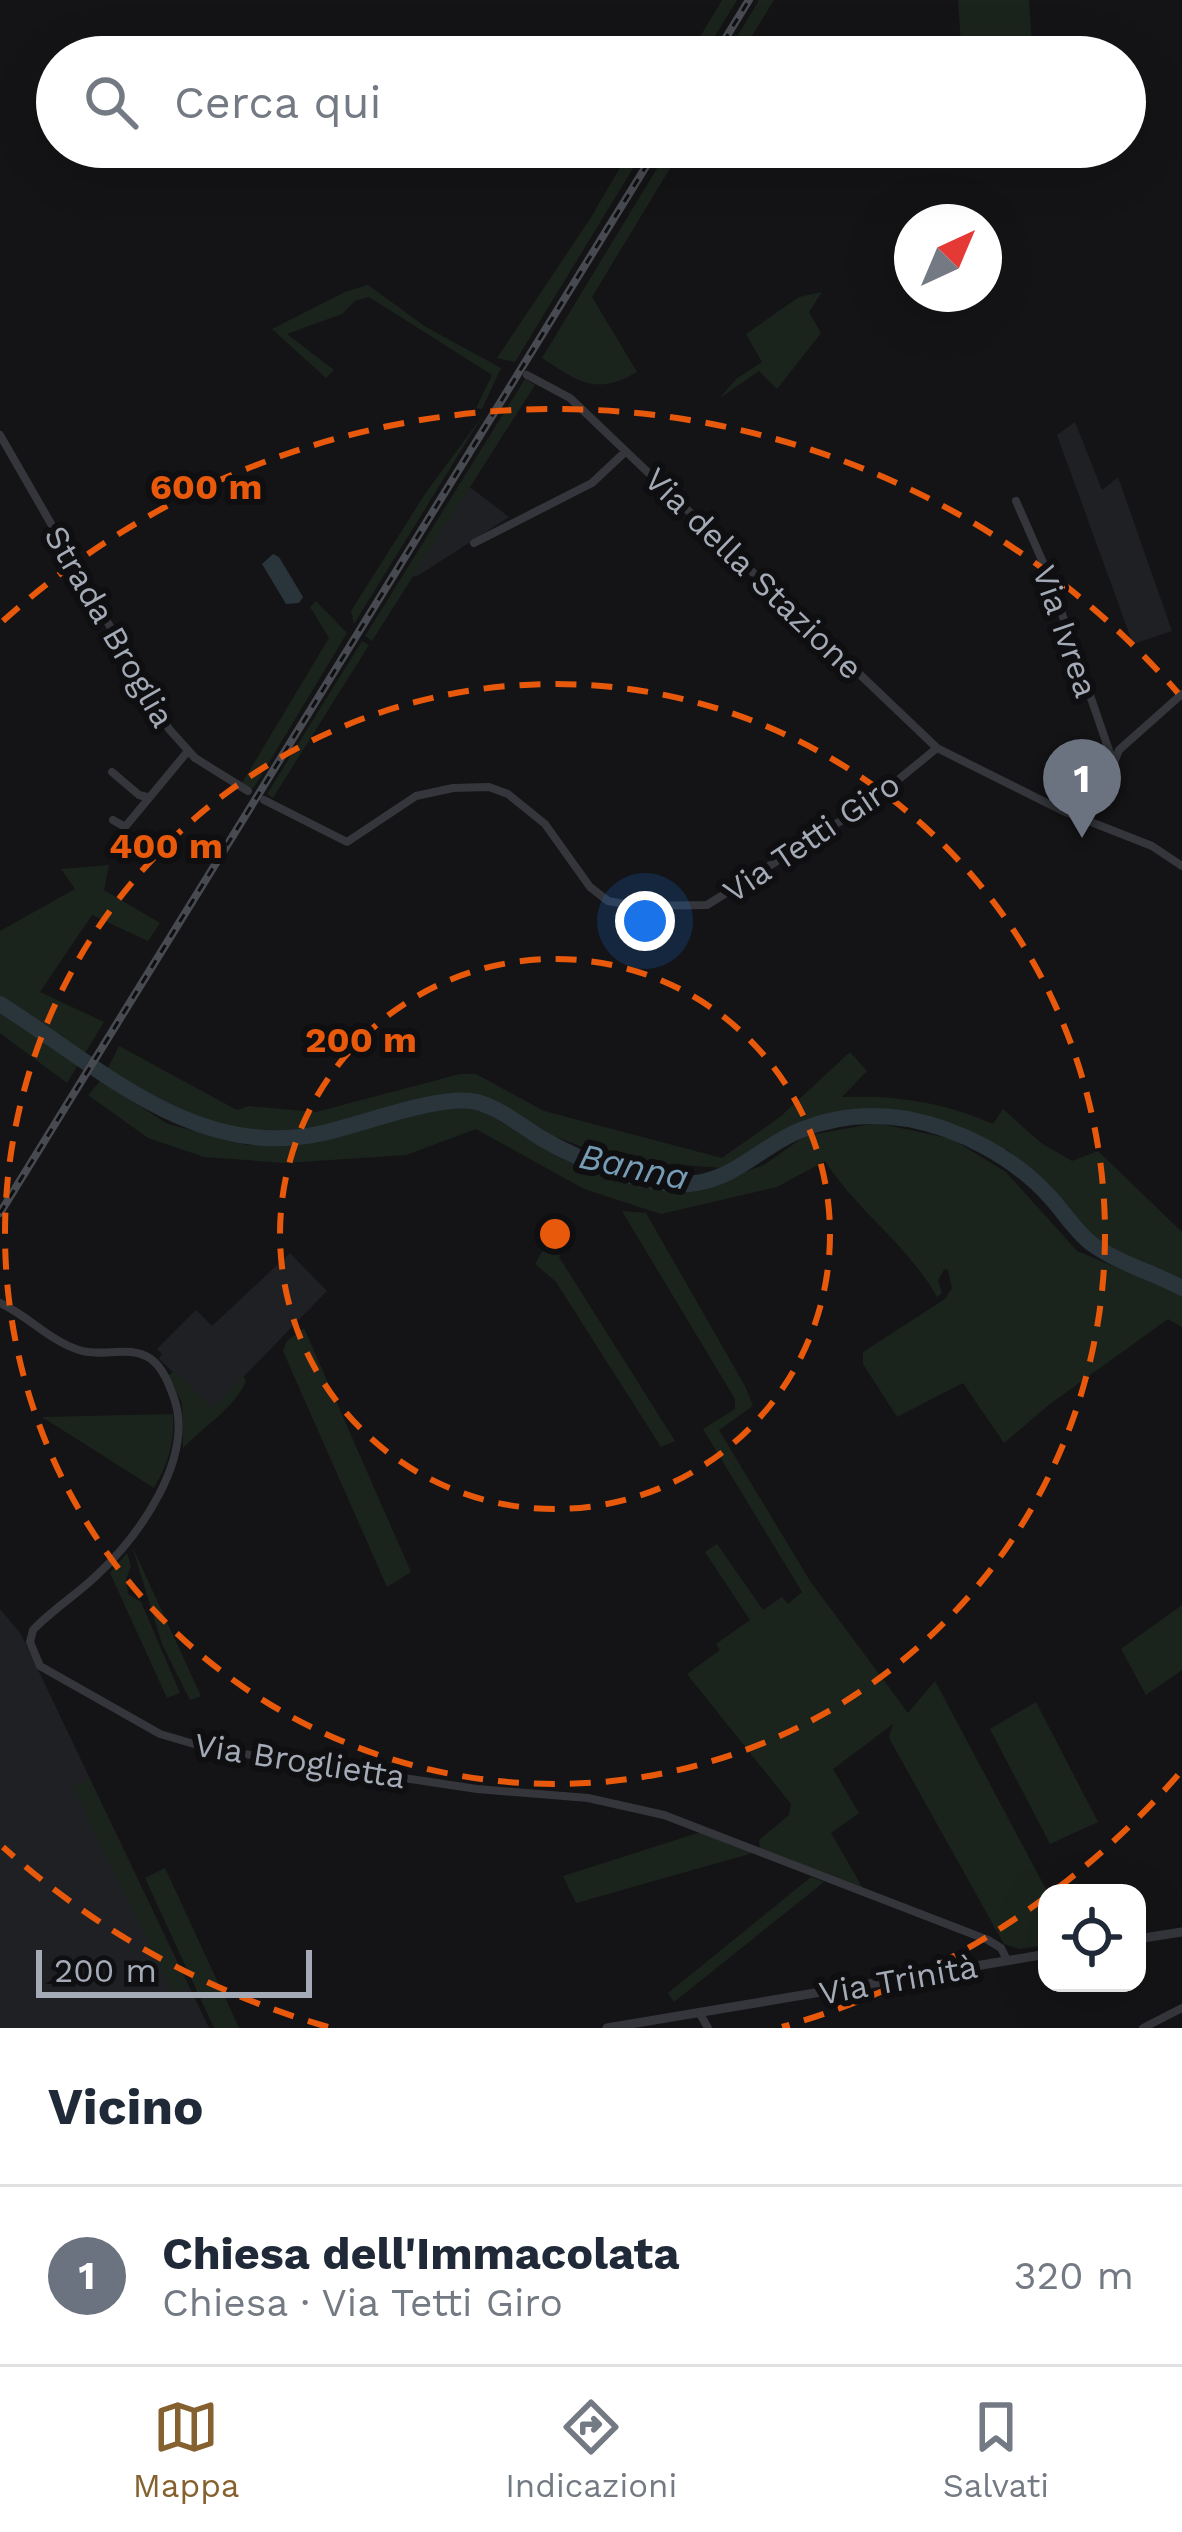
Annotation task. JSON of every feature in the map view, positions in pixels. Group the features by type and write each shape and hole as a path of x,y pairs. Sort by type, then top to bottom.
{"street":[{"name":"Via della Stazione","path":"527,374 569,398 937,748"},
{"name":"Strada Broglia","path":"0,435 138,682 188,751 248,791"},
{"path":"474,543 592,484 626,452"},
{"name":"Via Ivrea","path":"1016,501 1048,576 1113,762"},
{"path":"1082,818 1107,780 1119,750 1182,694"},
{"path":"937,748 1151,846 1182,866"},
{"name":"Via Tetti Giro","path":"263,800 347,842 416,796 467,786 497,788 545,824 590,887 608,901 694,907 728,895 830,829 937,748"},
{"path":"113,820 125,827 188,751"},
{"path":"112,772 147,797"},
{"name":"Via Broglietta","path":"0,1303 78,1350 146,1356 162,1370 177,1410 177,1437 166,1475 138,1527 106,1567 33,1630 30,1642 40,1666 142,1726 211,1749 477,1789 588,1798 664,1814 988,1940 1007,1960"},
{"path":"1146,1938 1182,1932"},
{"name":"Via Trinità","path":"607,2028 703,2020 1038,1955"},
{"path":"1142,2028 1182,2008"}],"shaded area":[{"path":"722,0 737,0 715,36 701,36"},
{"path":"759,0 774,0 752,36 738,36"},
{"path":"958,0 1029,0 1032,36 961,36"},
{"path":"620,168 633,168 515,362 497,358"},
{"path":"657,168 670,168 592,297 637,372 610,383 588,383 542,358"},
{"path":"368,285 426,327 501,368 482,409 476,408 492,375 369,297 355,301 342,314 287,334 334,370 326,378 272,329"},
{"path":"822,292 809,312 821,333 777,389 759,371 720,398 736,379 762,362 746,334 799,297"},
{"path":"525,379 535,385 372,641 365,636"},
{"path":"483,415 354,624 351,611 425,494"},
{"path":"1075,422 1102,490 1118,477 1172,631 1133,644 1057,435"},
{"path":"470,487 509,517 416,577 413,575"},
{"path":"273,554 303,597 299,603 286,604 262,564"},
{"path":"316,601 347,633 253,789 242,783 329,638 310,607"},
{"path":"362,641 369,645 273,798 267,794"},
{"path":"109,865 104,890 160,923 148,941 92,915 40,992 104,1022 67,1083 0,1033 0,931 75,889 61,869"},
{"path":"119,1046 237,1110 249,1106 316,1112 460,1074 476,1074 544,1111 722,1158 780,1117 850,1052 867,1071 842,1097 919,1102 993,1124 1003,1109 1041,1143 1072,1161 1098,1151 1182,1232 1182,1281 1120,1255 1080,1227 1009,1151 959,1128 907,1112 862,1110 803,1123 722,1168 617,1160 543,1132 482,1096 450,1096 316,1130 256,1136 191,1120 106,1072"},
{"path":"100,1081 168,1124 248,1145 311,1142 449,1107 476,1107 567,1161 628,1181 696,1190 764,1165 805,1136 877,1123 952,1139 1006,1172 1077,1251 1182,1295 1182,1327 1168,1319 1004,1443 963,1383 897,1417 863,1364 863,1352 945,1299 952,1288 944,1269 938,1281 942,1293 937,1297 825,1161 777,1187 661,1214 584,1189 476,1129 406,1155 285,1163 204,1157 148,1138 88,1095"},
{"path":"622,1211 646,1213 745,1386 753,1406 719,1430 810,1581 908,1713 935,1681 1043,1884 1038,1884 1038,1946 1020,1949 1004,1944 889,1738 893,1724 833,1769 859,1813 831,1833 865,1892 760,1848 759,1840 789,1815 791,1804 687,1674 720,1650 716,1644 750,1620 705,1552 717,1544 763,1610 782,1597 788,1604 802,1592 703,1429 735,1409 735,1399"},
{"path":"551,1213 568,1239 559,1257 675,1441 661,1447 556,1282 535,1264 555,1229"},
{"path":"290,1253 327,1291 212,1409 159,1359 162,1354 157,1349 196,1310 212,1326"},
{"path":"304,1328 411,1572 387,1587 283,1351 287,1341"},
{"path":"174,1371 212,1408 243,1376 246,1381 226,1409 183,1448 182,1403 168,1376"},
{"path":"173,1414 169,1452 154,1488 42,1417"},
{"path":"132,1546 201,1696 190,1700 162,1644"},
{"path":"127,1553 131,1566 128,1594 141,1602 180,1693 167,1698 110,1573"},
{"path":"1182,1605 1182,1670 1146,1695 1121,1649"},
{"path":"0,1609 21,1634 209,2028 0,2028"},
{"path":"1036,1702 1098,1822 1050,1844 990,1729"},
{"path":"89,1778 189,1987 172,1992 72,1784 83,1784"},
{"path":"704,1831 753,1853 576,1903 563,1876"},
{"path":"165,1868 239,2028 214,2028 145,1878"},
{"path":"811,1877 824,1882 674,2002 668,1993"}],"waterway":[{"name":"Banna","path":"0,1004 149,1102 230,1133 273,1138 318,1134 461,1100 502,1113 556,1147 595,1164 637,1178 678,1184 711,1180 788,1136 827,1122 854,1117 908,1119 966,1138 1003,1157 1036,1183 1092,1244 1182,1288"}],"railway":[{"path":"727,36 749,0"},
{"path":"0,1213 645,168"}],"place":[{"name":"Chiesa dell'Immacolata","path":"1082,838"}]}
